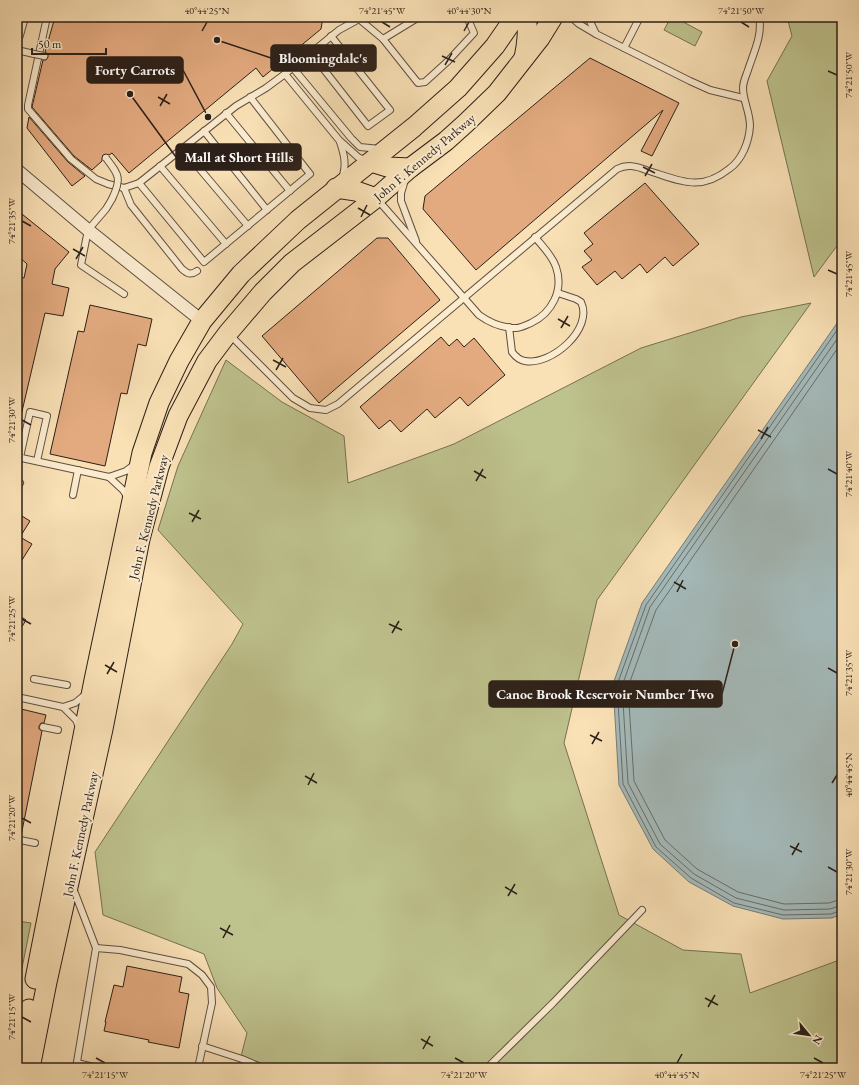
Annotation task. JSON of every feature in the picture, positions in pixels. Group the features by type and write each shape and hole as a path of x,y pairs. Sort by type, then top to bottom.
{"main road":[{"path":"524,58 527,41 526,17"},
{"name":"John F. Kennedy Parkway","path":"30,1068 103,729 140,539 159,467 178,416 207,361 262,292 292,263 376,198 410,168 446,141 471,118 497,93 540,38 553,17"},
{"name":"John F. Kennedy Parkway","path":"17,1064 131,504 141,458 159,403 179,361 202,321 241,274 298,220 336,188 389,148 458,88 495,46 508,24"},
{"path":"371,162 387,167 410,168"},
{"path":"336,188 356,191 376,198"},
{"path":"228,333 228,311 241,274"},
{"path":"202,321 207,328 210,338 207,361"}],"street":[{"path":"17,36 22,17"},
{"path":"17,170 88,230 202,321"}],"lane":[{"path":"47,17 28,109 71,158 81,167 96,179 124,188 139,183 226,113 266,88 339,30 359,18 371,17"},
{"path":"383,39 419,17"},
{"path":"359,18 383,39 418,83 425,82 448,61 474,33 467,17"},
{"path":"571,17 579,24 596,34 710,90 743,98"},
{"path":"588,17 596,34"},
{"path":"624,48 640,17"},
{"path":"228,333 293,398 310,408 326,410 338,404 611,173 624,166 638,167 693,184 707,182 720,177 741,157 750,127 749,113 743,98 743,84 758,39 760,24 759,17"},
{"path":"311,53 368,126 390,110 331,36"},
{"path":"17,50 44,56"},
{"path":"293,68 350,138 360,147 377,150 389,148"},
{"path":"285,74 339,140 359,158 371,162"},
{"path":"139,183 204,262 310,174 250,97"},
{"path":"226,113 290,190"},
{"path":"204,131 267,210"},
{"path":"336,188 345,170 345,160 339,140"},
{"path":"182,148 248,226"},
{"path":"106,158 118,173 117,188 106,209 88,230 81,265 124,294"},
{"path":"160,166 226,244"},
{"path":"410,168 401,193 401,201 417,245"},
{"path":"124,188 131,204 182,269 189,274 193,274 197,271"},
{"path":"376,198 479,315 489,323 509,328 524,326 545,314 553,304 558,293 556,267 550,256 535,236"},
{"path":"509,328 512,352 524,361 542,359 560,350 577,332 583,321 584,312 581,302 558,293"},
{"path":"37,461 47,416 30,412 19,457 37,461 78,470 109,477 123,490 131,504"},
{"path":"109,477 126,471 141,458"},
{"path":"73,495 78,470"},
{"path":"34,679 67,685"},
{"path":"17,697 63,707 75,703 86,694 94,680"},
{"path":"63,707 76,720 80,729 82,740"},
{"path":"43,727 58,730"},
{"path":"20,840 35,843"},
{"path":"70,879 96,948 76,1066 98,1068"},
{"path":"487,1068 553,1003 642,910"},
{"path":"96,948 120,950 188,964 202,976 211,987 212,1003 198,1068"},
{"path":"202,1046 242,1059 263,1068"}],"green space":[{"path":"671,17 674,17 702,32 695,46 664,30"},
{"path":"787,17 842,17 842,239 814,277 767,81 792,36"},
{"path":"811,303 597,600 564,743 619,915 683,950 741,954 750,993 842,959 842,1068 238,1068 247,1033 217,988 204,954 103,915 95,852 232,644 243,624 158,530 178,466 226,360 282,402 344,436 348,483 454,444 641,348 741,317"},
{"path":"17,921 31,923 17,993"}],"water":[{"path":"842,316 842,914 832,918 783,919 733,906 689,882 653,849 619,785 613,684 642,603"}],"building":[{"path":"55,17 323,17 321,29 263,77 256,68 129,173 112,153 109,155 103,155 102,161 92,170 74,156 32,107 43,60 46,60 48,57 48,54 45,52"},
{"path":"590,58 679,103 652,156 641,151 663,110 476,270 423,209 425,196"},
{"path":"29,117 68,162 85,176 72,186 27,128"},
{"path":"645,183 699,244 673,266 665,257 647,273 640,264 622,279 615,271 597,285 582,267 592,260 584,251 593,244 584,233"},
{"path":"17,210 69,252 55,269 52,284 69,288 63,316 45,313 20,420 17,420 17,276 24,278 27,264 17,255"},
{"path":"377,238 388,238 440,300 319,403 262,336"},
{"path":"90,305 152,319 146,346 138,344 127,394 121,393 105,466 50,454 78,331 84,332"},
{"path":"441,337 449,346 457,339 464,347 474,338 505,375 468,406 460,397 435,418 427,409 401,432 390,420 379,429 360,407"},
{"path":"17,513 30,521 20,537 32,544 17,568"},
{"path":"17,614 26,620 17,635"},
{"path":"17,708 46,715 44,723 41,723 39,726 39,729 42,731 21,836 17,837"},
{"path":"127,966 182,977 179,992 189,994 179,1048 104,1031 114,985 123,987"}],"place":[{"name":"Bloomingdale's","path":"217,40"},
{"name":"Mall at Short Hills","path":"130,94"},
{"name":"Forty Carrots","path":"208,117"},
{"name":"Canoe Brook Reservoir Number Two","path":"735,644"}]}
